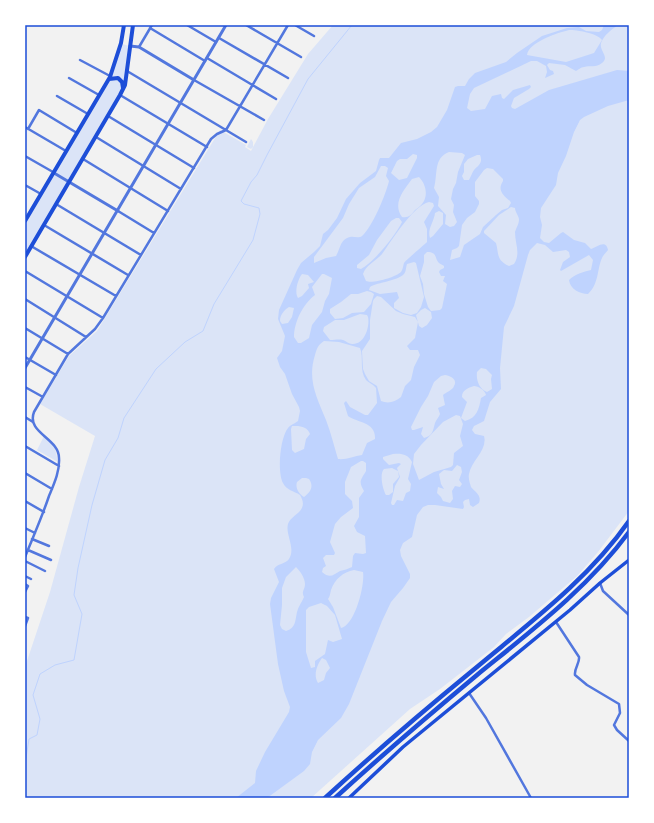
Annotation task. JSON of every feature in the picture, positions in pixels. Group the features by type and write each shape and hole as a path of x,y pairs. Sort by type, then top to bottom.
{"highway":[{"path":"325,798 406,726 569,590 601,556 629,520"},
{"path":"335,798 419,724 565,603 596,572 629,532"}],"main road":[{"path":"25,221 27,214 67,152 110,78 121,43 124,25"},
{"path":"25,257 125,85 128,71 132,25"},
{"path":"110,78 115,77 120,80 123,85 121,93"},
{"path":"349,798 403,747 556,622 600,583 629,560"}],"street":[{"path":"139,47 152,25"},
{"path":"187,25 216,42"},
{"path":"25,368 226,25"},
{"path":"246,25 301,57"},
{"path":"25,556 44,512 59,466 60,457 53,443 36,428 33,422 33,414 68,354 95,329 103,318 211,139 216,134 226,130 288,25"},
{"path":"295,25 314,36"},
{"path":"150,28 276,99"},
{"path":"219,38 288,78"},
{"path":"130,46 139,47 264,120"},
{"path":"80,60 110,78"},
{"path":"128,71 246,142"},
{"path":"69,78 100,96"},
{"path":"121,93 168,124 207,147"},
{"path":"57,96 88,114"},
{"path":"67,152 26,128 39,110 78,133"},
{"path":"108,116 194,168"},
{"path":"96,137 181,189"},
{"path":"25,156 154,233"},
{"path":"83,159 168,210"},
{"path":"25,185 41,194"},
{"path":"56,204 141,255"},
{"path":"44,225 128,275"},
{"path":"32,246 116,296"},
{"path":"25,271 103,318"},
{"path":"25,299 86,337"},
{"path":"25,328 68,354"},
{"path":"25,357 56,375"},
{"path":"25,387 42,398"},
{"path":"25,417 33,422"},
{"path":"25,446 59,466"},
{"path":"25,473 52,488"},
{"path":"25,501 44,512"},
{"path":"25,528 34,533"},
{"path":"32,539 49,546"},
{"path":"28,550 50,560"},
{"path":"25,561 45,570"},
{"path":"25,576 31,579"},
{"path":"600,583 603,591 629,615"},
{"path":"25,584 28,586 25,592"},
{"path":"25,617 28,618 25,626"},
{"path":"556,622 579,656 579,663 574,671 574,675 619,704 620,713 614,725 617,730 629,741"},
{"path":"469,693 486,718 531,798"}],"shaded area":[{"path":"333,25 629,25 629,511 598,552 577,576 529,617 506,634 494,647 440,689 410,709 311,798 25,798 25,667 50,592 79,487 95,436 40,404 69,356 97,331 220,130 246,145 245,147 251,151 268,119 308,54"},
{"path":"122,44 129,46 124,85 25,255 25,224 111,77"},
{"path":"251,139 253,142 253,147 251,149 247,147"},
{"path":"44,436 55,448 58,462 37,450"}],"water":[{"path":"604,25 618,25 602,40 601,49 605,58 600,65 583,67 576,71 565,65 549,63 547,65 554,74 545,78 547,72 546,66 537,61 531,61 474,88 470,94 467,108 471,111 485,109 492,96 501,94 502,98 504,99 513,90 530,85 531,87 529,89 514,98 511,106 515,109 549,90 617,70 629,71 629,100 608,106 580,120 558,173 556,185 541,208 540,217 542,225 540,238 544,242 549,243 563,232 574,240 585,243 591,249 603,244 607,247 608,250 600,262 594,286 588,294 582,293 571,286 569,280 582,272 591,270 593,260 589,255 561,271 563,262 570,257 569,252 566,250 553,252 545,245 537,243 530,250 514,306 504,327 500,368 501,389 490,402 484,421 474,426 472,430 475,434 484,436 485,441 482,451 470,469 469,476 471,487 480,498 479,503 473,507 470,505 469,499 465,500 463,502 463,509 435,505 423,507 417,515 412,537 403,543 400,550 401,556 410,574 410,578 391,602 349,704 341,718 318,740 312,752 310,764 304,771 267,798 236,798 255,783 256,771 265,752 289,712 290,707 284,691 278,664 270,604 271,598 279,582 274,569 288,561 291,555 291,546 287,528 288,524 303,505 300,495 286,487 281,478 280,455 283,439 289,427 298,421 300,411 277,358 282,351 285,336 278,319 279,310 297,270 301,263 320,246 323,234 337,218 346,199 360,183 376,171 380,158 389,158 401,143 417,139 431,132 437,127 447,110 455,87 465,86 475,73 506,62 542,36 567,28 579,27 586,31 599,32 602,30","holes":["569,30 582,31 596,35 602,40 594,53 566,62 527,55 529,50 538,42","449,152 462,153 465,155 458,172 451,199 454,205 453,212 457,222 454,226 450,227 445,224 446,215 438,206 439,197 434,188 440,158","413,154 417,155 407,178 399,180 391,173 397,161 400,159 407,159","480,155 480,164 474,170 469,180 464,180 462,176 464,172 464,164 468,159","381,166 388,168 386,176 389,181 385,194 374,219 366,232 360,237 350,237 344,240 336,256 314,263 314,257 343,218 349,204 359,188 375,177","487,168 493,169 503,179 501,190 511,203 508,208 502,210 483,227 480,234 464,245 460,257 450,260 452,250 459,246 462,225 467,218 475,212 479,204 479,201 475,196 475,182 484,170","419,177 423,182 426,191 425,198 422,204 411,215 408,217 402,217 398,207 400,197 412,179","429,202 433,203 434,206 424,222 427,229 427,242 405,261 402,271 398,274 379,281 366,281 363,274 364,271 382,254 403,224 423,205","511,207 515,208 519,223 515,232 517,256 514,264 509,266 500,259 496,243 484,233 484,231 499,215","439,211 443,213 443,224 430,238 429,232 435,213","399,218 402,222 399,228 378,255 366,266 361,269 357,268 357,265 369,255 377,240 391,221","427,252 433,253 439,263 444,266 444,268 439,272 441,276 445,276 443,281 447,284 442,308 440,310 431,311 428,307 420,276 424,262 424,255","414,262 416,263 424,297 421,307 417,313 411,315 394,308 394,303 399,298 397,292 380,294 369,290 370,287 374,285 393,280 401,276 405,273 407,264","302,274 308,275 314,282 308,284 309,288 302,296 298,298 296,292 299,279","322,274 332,278 329,294 322,312 312,325 309,338 301,343 298,343 294,337 297,319 303,308 315,295 312,287","367,291 374,294 371,304 364,312 352,313 343,318 335,319 330,313 330,309 351,294 358,294","377,296 381,297 396,311 415,317 418,322 415,338 407,346 410,350 418,350 420,355 414,367 411,380 405,386 401,397 394,401 381,401 377,386 369,381 363,369 362,351 370,339 370,320 373,301","289,307 294,308 292,317 288,323 282,324 280,321 285,310","425,308 431,312 432,318 427,325 422,328 419,326 416,315","360,314 367,315 368,317 366,334 357,343 351,344 344,340 330,340 323,331 324,327 335,320 344,320","324,341 339,342 360,348 364,376 366,380 376,388 377,403 368,415 365,415 350,407 346,401 344,403 348,416 370,426 375,433 375,439 367,443 362,455 338,459 328,425 314,389 312,373 313,364 320,344","481,368 486,369 492,375 492,389 487,392 484,391 477,378 477,372","447,375 455,381 455,384 451,390 443,395 445,405 438,408 440,414 435,422 432,432 429,436 424,438 421,434 423,427 414,430 412,430 411,427 434,382 441,376","476,386 483,390 486,395 481,398 475,415 469,420 465,421 461,418 467,402 462,397 463,393","456,415 460,416 463,424 460,436 463,446 454,453 453,465 451,467 434,472 419,480 413,464 414,454 443,422","292,426 298,426 308,430 310,434 306,439 304,449 295,453 292,450","393,454 401,454 408,457 412,462 408,479 411,484 410,491 406,493 403,501 397,500 394,505 392,505 391,503 395,486 400,477 397,468 401,464 389,465 383,457","363,461 366,463 366,471 361,483 364,491 359,498 359,517 354,526 357,532 365,536 366,553 355,553 353,556 352,567 329,576 322,572 323,568 326,566 323,558 326,555 334,555 335,553 330,542 335,524 341,517 353,508 352,501 345,494 345,482 351,467","457,465 461,467 462,472 459,480 462,484 460,487 455,486 452,491 453,499 450,503 443,501 437,493 438,487 444,489 441,484 439,474 444,470 452,471","392,468 398,471 399,477 393,484 393,492 386,495 382,478 384,469","302,478 309,479 311,482 310,491 304,497 299,493 297,482","296,567 301,573 305,582 303,593 304,597 292,628 286,631 282,629 280,625 282,588 286,577","354,570 363,572 363,578 361,595 355,612 351,620 341,628 333,607 328,599 333,586 346,572","321,603 327,606 335,615 342,639 333,642 328,640 325,654 315,661 315,667 311,668 306,652 306,610 309,607","322,658 326,660 330,668 326,673 324,680 318,683 316,670"]}],"waterway":[{"path":"25,764 29,739 37,735 40,719 33,695 40,674 55,665 74,660 82,614 74,595 78,568 92,505 105,460 118,438 124,418 156,369 185,342 203,331 214,304 253,240 260,214 259,208 244,204 241,201 251,182 257,175 308,79 352,25"}]}
